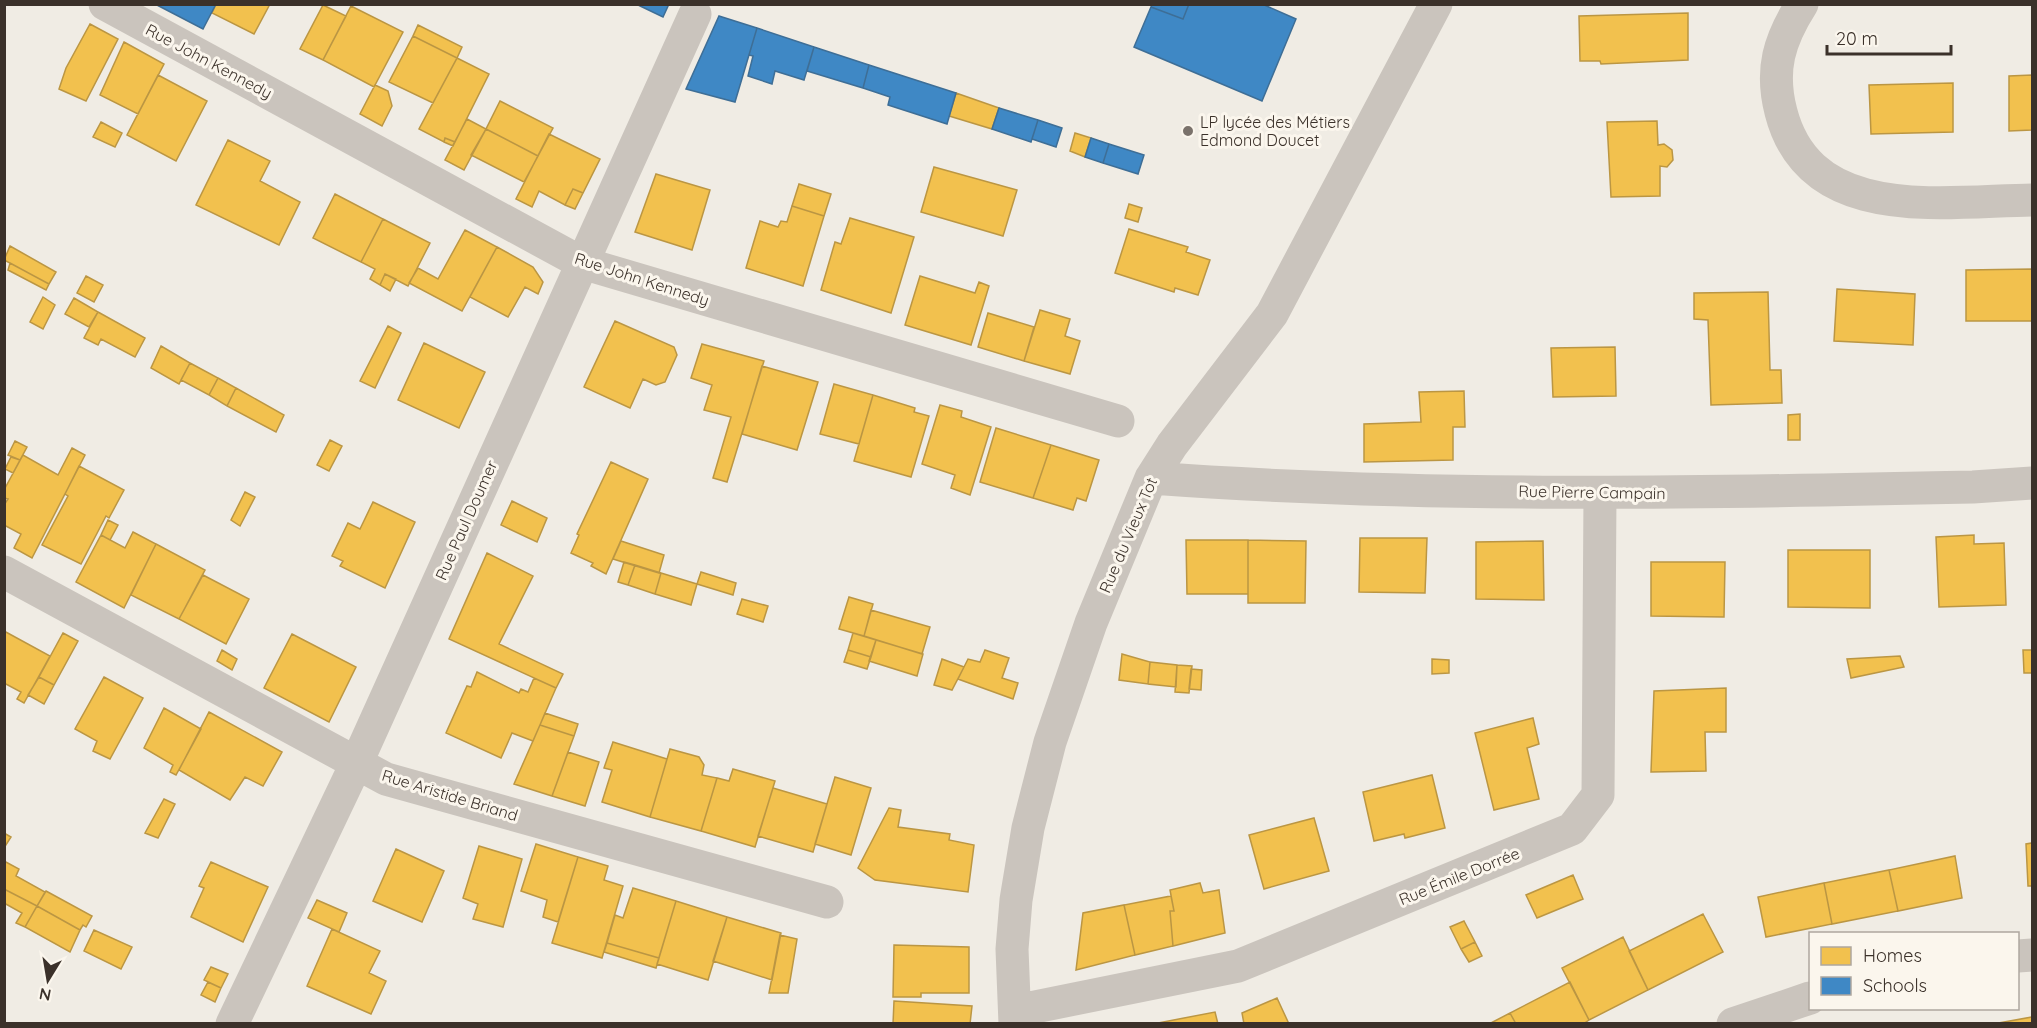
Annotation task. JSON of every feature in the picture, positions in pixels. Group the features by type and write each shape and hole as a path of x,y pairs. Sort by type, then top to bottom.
{"street":[{"name":"Rue John Kennedy","path":"105,4 582,263 1118,421"},
{"name":"Rue du Vieux Tot","path":"1015,1017 1011,949 1016,900 1039,785 1071,675 1151,478 1172,445 1272,314 1436,4"},
{"path":"1802,4 1780,45 1776,94 1797,152 1821,174 1852,193 1891,202 2032,200"},
{"name":"Rue Paul Doumer","path":"232,1023 357,762 695,14"},
{"name":"Rue Pierre Campain","path":"1151,478 1278,485 1600,494 1973,487 2032,483"},
{"name":"Rue Émile Dorrée","path":"1015,1017 1239,966 1572,829 1598,795 1600,494"},
{"name":"Rue Aristide Briand","path":"4,572 386,778 827,902"},
{"path":"1733,1023 1809,998"}],"building: Homes":[{"path":"216,4 270,4 254,34 212,13"},
{"path":"323,5 346,16 323,60 300,49"},
{"path":"351,6 403,32 374,87 323,60"},
{"path":"1688,13 1688,60 1601,64 1600,61 1580,61 1579,16"},
{"path":"90,24 118,39 86,101 59,89 66,68"},
{"path":"418,25 462,47 457,58 413,36"},
{"path":"413,36 457,58 433,103 389,82"},
{"path":"124,42 164,64 138,114 100,95"},
{"path":"457,58 489,74 455,142 445,138 444,142 419,129"},
{"path":"158,75 207,101 176,161 127,135"},
{"path":"2032,75 2032,130 2009,131 2009,76"},
{"path":"1953,83 1953,132 1871,134 1869,85"},
{"path":"375,85 388,91 392,106 382,126 360,114"},
{"path":"956,93 999,108 992,129 949,116"},
{"path":"500,101 553,128 538,156 486,129"},
{"path":"467,119 486,129 464,170 445,160"},
{"path":"1657,121 1658,145 1664,144 1672,150 1673,160 1667,167 1660,166 1660,196 1611,197 1607,122"},
{"path":"101,122 122,133 115,147 93,137"},
{"path":"486,129 538,156 524,182 471,155"},
{"path":"1075,133 1091,138 1085,157 1070,151"},
{"path":"549,134 600,159 583,193 573,189 565,205 539,191 532,207 516,199"},
{"path":"445,138 455,142 453,146 444,142"},
{"path":"228,140 270,161 260,181 300,202 279,245 196,205"},
{"path":"934,167 1017,190 1003,236 921,212"},
{"path":"656,174 710,190 692,250 635,232"},
{"path":"799,184 831,194 824,216 792,206"},
{"path":"573,189 583,193 575,209 565,205"},
{"path":"335,194 383,219 361,262 313,238"},
{"path":"1129,204 1142,208 1138,222 1125,218"},
{"path":"792,206 824,216 803,286 746,268 760,221 778,227 781,221 787,222"},
{"path":"850,218 914,237 891,313 821,290 835,242 841,244"},
{"path":"383,219 430,243 408,286 385,274 380,285 370,279 375,269 361,262"},
{"path":"1129,229 1188,247 1186,252 1210,260 1198,295 1175,288 1174,292 1115,273"},
{"path":"465,230 497,247 462,311 409,283 418,268 438,279"},
{"path":"10,246 56,272 49,284 4,260"},
{"path":"497,247 533,267 543,282 538,294 525,287 508,317 470,297"},
{"path":"10,263 49,284 46,290 8,270"},
{"path":"2032,269 2032,321 1966,321 1966,270"},
{"path":"385,274 396,279 390,291 380,285"},
{"path":"86,276 103,285 94,302 77,293"},
{"path":"920,276 975,293 979,282 989,286 971,345 905,325"},
{"path":"1837,289 1915,294 1913,345 1834,341"},
{"path":"1768,292 1770,370 1781,370 1782,403 1711,405 1708,320 1694,319 1694,293"},
{"path":"43,297 55,305 43,329 30,322"},
{"path":"74,298 98,312 89,327 65,314"},
{"path":"1040,310 1070,319 1065,336 1080,341 1070,374 1024,361"},
{"path":"98,312 145,338 135,357 101,339 98,345 84,338"},
{"path":"988,313 1034,327 1024,361 978,347"},
{"path":"615,321 674,347 677,355 665,382 656,385 643,379 630,408 584,387"},
{"path":"388,326 401,333 375,388 360,381"},
{"path":"424,343 485,372 459,428 398,400"},
{"path":"702,344 764,361 727,482 713,478 731,417 704,410 712,385 691,378"},
{"path":"161,346 190,363 179,384 151,368"},
{"path":"1615,347 1616,396 1553,397 1551,348"},
{"path":"190,363 218,378 209,395 181,380"},
{"path":"762,366 818,382 797,450 742,434"},
{"path":"218,378 236,388 227,406 209,395"},
{"path":"834,384 873,395 859,444 820,434"},
{"path":"236,388 284,415 276,432 227,406"},
{"path":"1464,391 1465,427 1453,427 1453,460 1364,462 1364,424 1421,422 1419,392"},
{"path":"873,395 915,408 914,412 929,416 911,477 854,461"},
{"path":"940,405 962,411 961,417 991,427 970,495 951,488 955,475 922,464"},
{"path":"1800,414 1800,440 1788,440 1788,415"},
{"path":"996,428 1051,445 1033,498 980,482"},
{"path":"330,440 342,446 329,471 317,465"},
{"path":"15,441 27,447 20,460 8,455"},
{"path":"1051,445 1099,460 1086,501 1077,498 1073,510 1033,498"},
{"path":"72,448 85,455 32,558 14,548 21,534 4,525 4,505 8,499 4,498 4,490 23,455 58,475"},
{"path":"11,457 20,460 13,473 5,469"},
{"path":"611,462 648,479 606,574 591,566 593,563 571,553 579,535 577,534"},
{"path":"79,466 124,490 109,518 106,516 81,564 42,545 68,496 65,494"},
{"path":"245,492 255,497 240,526 231,520"},
{"path":"512,501 547,518 537,542 501,525"},
{"path":"373,502 415,522 385,588 340,566 343,561 332,556 348,523 360,529"},
{"path":"108,520 118,525 110,540 101,535"},
{"path":"133,532 156,544 124,608 76,582 101,535 125,548"},
{"path":"1974,535 1974,544 2004,543 2006,605 1939,607 1936,537"},
{"path":"1360,538 1427,538 1425,593 1359,592"},
{"path":"1186,540 1248,540 1248,594 1187,594"},
{"path":"1248,540 1306,541 1305,603 1248,603"},
{"path":"621,541 664,555 659,573 613,559"},
{"path":"1543,541 1544,600 1476,599 1476,542"},
{"path":"156,544 205,570 179,619 131,595"},
{"path":"1788,550 1870,550 1870,608 1788,607"},
{"path":"487,553 533,576 499,644 563,674 556,688 449,639"},
{"path":"624,562 635,565 628,585 618,582"},
{"path":"1651,562 1725,562 1724,617 1651,616"},
{"path":"635,565 661,573 655,594 628,585"},
{"path":"701,572 736,583 733,595 697,584"},
{"path":"661,573 697,584 691,605 655,594"},
{"path":"203,575 249,599 226,644 179,619"},
{"path":"849,597 873,604 864,636 839,629"},
{"path":"742,599 768,606 763,622 737,614"},
{"path":"871,610 930,627 922,654 864,636"},
{"path":"4,631 50,656 24,703 17,699 21,692 4,683"},
{"path":"63,633 78,641 54,685 39,677"},
{"path":"853,633 876,640 871,657 848,650"},
{"path":"292,634 356,667 329,722 264,688"},
{"path":"876,640 923,654 917,676 869,661"},
{"path":"222,650 237,659 232,670 217,661"},
{"path":"848,650 871,657 867,669 844,662"},
{"path":"985,650 1009,658 1002,678 1018,683 1013,699 958,679 968,659 980,662"},
{"path":"2023,650 2032,650 2032,673 2024,673"},
{"path":"1122,654 1150,662 1148,684 1119,680"},
{"path":"1900,656 1904,667 1851,678 1847,659"},
{"path":"942,659 964,667 952,690 934,685"},
{"path":"1432,659 1449,660 1449,673 1432,674"},
{"path":"1150,662 1177,665 1176,687 1148,684"},
{"path":"1177,665 1192,666 1189,693 1175,692"},
{"path":"1191,669 1202,670 1201,690 1189,689"},
{"path":"477,672 519,693 521,689 528,692 534,678 556,688 533,741 512,733 501,758 446,733 467,686 471,687"},
{"path":"39,677 54,685 44,704 28,695"},
{"path":"104,677 143,698 110,759 93,751 97,741 75,729"},
{"path":"1726,688 1726,732 1705,732 1706,771 1651,772 1654,691"},
{"path":"164,708 201,729 176,775 170,772 173,765 144,748"},
{"path":"209,712 282,752 263,786 245,777 230,800 179,770"},
{"path":"545,713 578,724 574,736 540,725"},
{"path":"1533,718 1539,744 1527,748 1539,799 1494,810 1475,733"},
{"path":"540,725 574,736 552,796 514,784"},
{"path":"613,742 667,759 650,817 602,802 612,770 604,768"},
{"path":"670,749 699,757 704,765 702,775 717,778 701,831 650,817"},
{"path":"568,752 599,762 585,806 552,796"},
{"path":"733,769 775,781 755,847 701,831 717,778 729,781"},
{"path":"1432,775 1445,828 1405,838 1404,834 1374,841 1363,792"},
{"path":"835,777 871,788 851,855 815,844"},
{"path":"773,788 827,804 813,852 758,836"},
{"path":"164,799 175,804 158,838 145,833"},
{"path":"889,808 901,810 898,827 950,834 949,840 974,845 968,892 875,880 858,868"},
{"path":"1314,818 1329,871 1264,889 1249,835"},
{"path":"4,833 11,837 4,848"},
{"path":"2032,843 2032,886 2028,886 2026,844"},
{"path":"536,844 578,857 558,922 543,917 547,900 521,891"},
{"path":"479,846 522,859 503,927 473,919 478,904 463,898"},
{"path":"396,849 444,871 422,922 373,901"},
{"path":"1955,856 1962,898 1898,911 1889,870"},
{"path":"578,857 608,866 604,880 623,886 602,958 552,943"},
{"path":"4,861 19,869 16,876 45,892 37,906 4,889"},
{"path":"211,862 268,887 243,942 191,917 204,888 199,886"},
{"path":"1889,870 1898,911 1832,924 1824,883"},
{"path":"1573,875 1583,899 1537,918 1526,895"},
{"path":"1200,883 1203,893 1219,890 1225,933 1173,946 1170,911 1174,911 1170,890"},
{"path":"1824,883 1832,924 1766,937 1758,897"},
{"path":"633,888 676,901 659,958 607,943 615,915 623,918"},
{"path":"4,889 37,906 25,927 16,923 22,913 4,903"},
{"path":"46,891 92,916 86,927 83,925 80,930 37,906"},
{"path":"1171,896 1174,911 1170,911 1173,946 1135,955 1124,905"},
{"path":"317,900 347,913 339,932 308,918"},
{"path":"676,901 727,917 708,980 657,964"},
{"path":"1124,905 1135,955 1076,970 1083,913"},
{"path":"37,906 80,930 70,952 25,927"},
{"path":"1703,914 1723,952 1648,990 1629,951"},
{"path":"727,917 781,933 772,980 713,961"},
{"path":"1464,921 1475,942 1461,949 1450,927"},
{"path":"332,929 380,951 369,973 386,981 371,1014 307,986"},
{"path":"94,930 132,947 121,969 84,951"},
{"path":"780,935 797,939 788,993 769,993"},
{"path":"1623,937 1648,990 1589,1020 1562,968"},
{"path":"1475,942 1482,956 1469,962 1461,949"},
{"path":"607,943 659,958 656,968 604,952"},
{"path":"894,945 969,947 969,993 921,993 921,997 893,997"},
{"path":"211,967 228,974 221,988 204,980"},
{"path":"208,982 221,988 215,1002 201,995"},
{"path":"1570,982 1589,1020 1583,1024 1516,1024 1510,1013"},
{"path":"1277,998 1289,1024 1244,1024 1242,1013"},
{"path":"894,1001 972,1006 970,1024 893,1024"},
{"path":"1215,1012 1218,1024 1153,1024"},
{"path":"1510,1013 1516,1024 1489,1024"},
{"path":"2032,1017 2032,1024 1993,1024"}],"building: Schools":[{"path":"155,4 216,4 203,29"},
{"path":"636,4 669,4 663,17"},
{"path":"1152,4 1189,4 1183,19 1151,7"},
{"path":"1189,4 1262,4 1296,19 1262,101 1134,47 1151,7 1183,19"},
{"path":"719,16 757,28 735,102 686,89"},
{"path":"757,28 814,47 804,80 775,71 772,84 748,76 753,56 749,55"},
{"path":"814,47 869,65 863,88 807,71"},
{"path":"869,65 956,93 947,124 888,105 890,97 863,88"},
{"path":"999,108 1038,120 1031,142 992,129"},
{"path":"1038,120 1062,128 1056,147 1032,139"},
{"path":"1091,138 1109,144 1103,163 1085,157"},
{"path":"1109,144 1144,155 1138,174 1103,163"}],"place":[{"name":"LP lycée des Métiers Edmond Doucet","path":"1188,131"}]}
